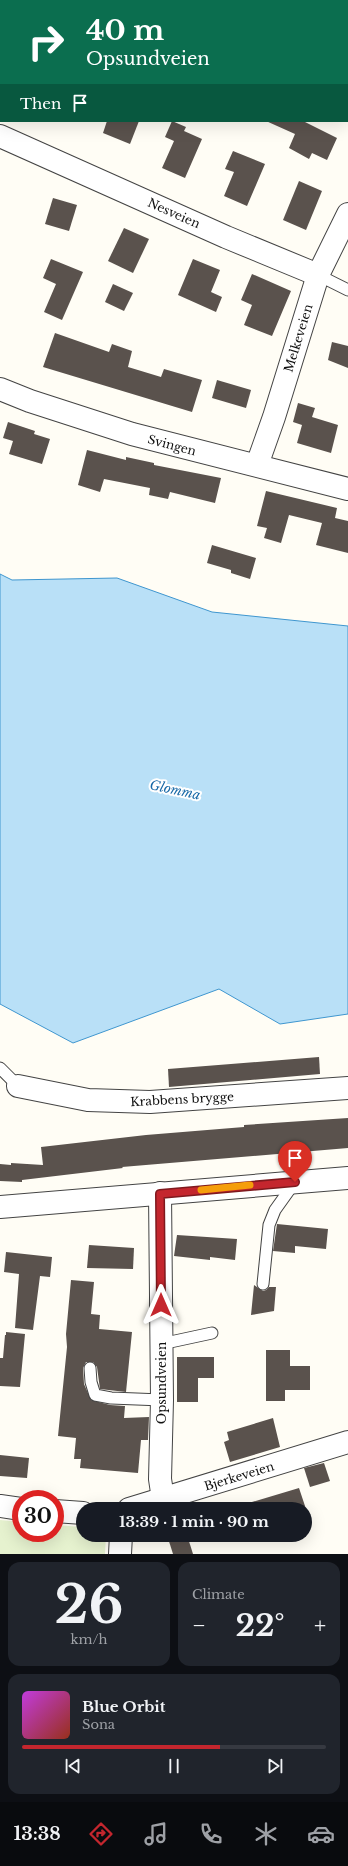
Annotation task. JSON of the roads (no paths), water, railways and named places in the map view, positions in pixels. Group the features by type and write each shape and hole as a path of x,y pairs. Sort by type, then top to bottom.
{"street":[{"name":"Nesveien","path":"0,136 226,237 318,275"},
{"name":"Melkeveien","path":"257,465 274,417 318,275 348,214"},
{"name":"Svingen","path":"0,389 30,401 132,434 348,489"},
{"name":"Krabbens brygge","path":"18,1086 88,1100 137,1102 348,1088"},
{"path":"0,1208 348,1178"},
{"name":"Opsundveien","path":"160,1194 162,1400 160,1479 163,1499"},
{"name":"Bjerkeveien","path":"153,1502 348,1442"},
{"path":"0,1506 12,1508"},
{"path":"64,1512 76,1512"},
{"path":"120,1554 121,1542"}],"lane":[{"name":"Nesveien","path":"318,275 348,290"},
{"path":"0,1068 18,1086"},
{"path":"264,1284 268,1225 275,1210 295,1182"},
{"path":"161,1344 212,1333"},
{"path":"90,1368 91,1382 95,1395 111,1398 162,1400"}],"water":[{"name":"Glomma","path":"0,574 12,580 117,578 212,612 348,626 348,1014 280,1024 219,989 73,1043 0,1004"}]}
